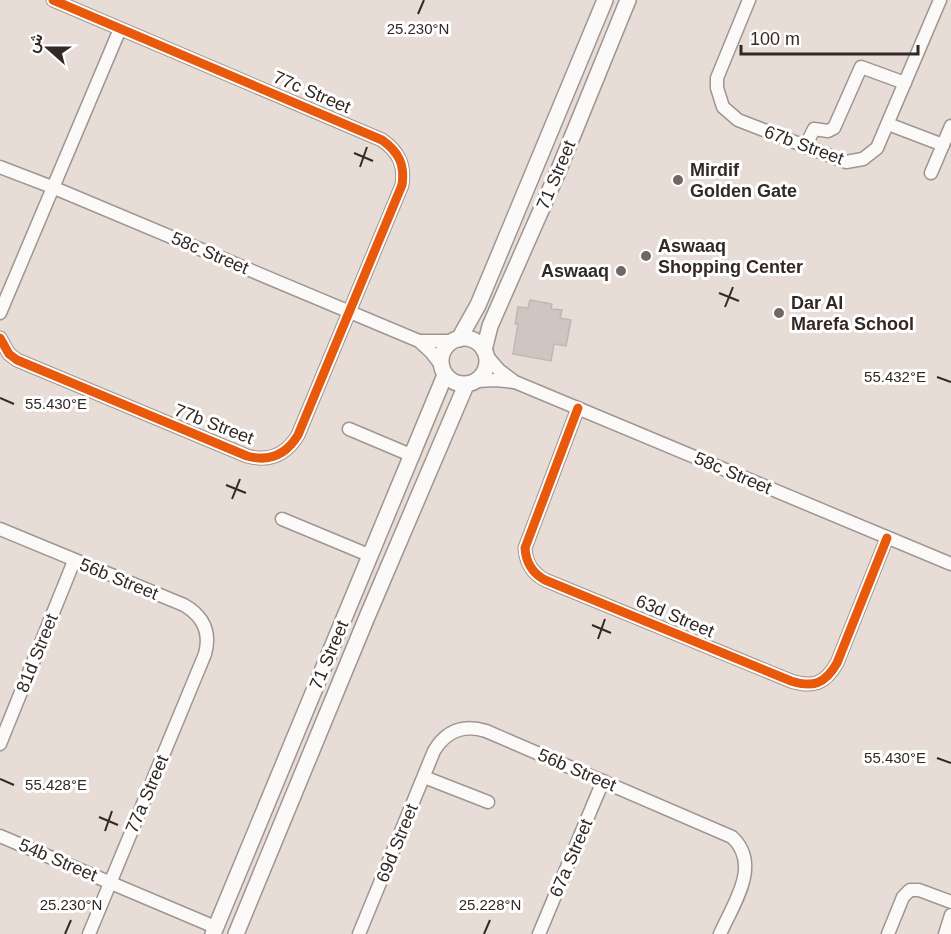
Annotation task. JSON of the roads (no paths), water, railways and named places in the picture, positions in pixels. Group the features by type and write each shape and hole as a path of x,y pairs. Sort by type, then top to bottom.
{"street":[{"name":"77c Street","path":"53,0 382,140 398,154 402,164 402,185 349,313"},
{"name":"71 Street","path":"457,340 478,304 606,0"},
{"name":"71 Street","path":"485,353 490,326 557,174 628,0"},
{"name":"67b Street","path":"749,0 720,68 717,88 723,107 738,120 838,161 855,162 878,148 940,0"},
{"path":"0,313 120,29"},
{"path":"805,147 814,129 828,131 834,128 861,67 905,83"},
{"path":"888,124 943,145"},
{"path":"931,173 951,126"},
{"name":"58c Street","path":"0,167 419,341 431,352 443,370"},
{"name":"77b Street","path":"0,338 9,354 17,360 196,436 247,456 267,459 285,451 298,435 349,313"},
{"path":"471,339 485,353 486,367 471,383 454,382 443,370 441,359 445,348 457,340 471,339"},
{"name":"58c Street","path":"419,341 457,340"},
{"name":"58c Street","path":"485,353 499,370 515,382 951,564"},
{"name":"71 Street","path":"214,931 413,456 443,370"},
{"name":"58c Street","path":"471,383 496,380 515,382"},
{"name":"71 Street","path":"236,934 367,617 471,383"},
{"name":"63d Street","path":"578,408 525,548 525,556 532,571 566,588 791,681 806,685 814,684 828,676 837,663 887,538"},
{"path":"349,429 413,456"},
{"path":"282,519 371,556"},
{"name":"56b Street","path":"0,529 192,610 205,625 208,645 206,654"},
{"name":"81d Street","path":"0,744 74,561"},
{"name":"77a Street","path":"89,934 206,654"},
{"name":"56b Street","path":"434,751 439,743 452,732 469,728 477,729 732,837 744,851 746,869 720,934"},
{"name":"69d Street","path":"359,934 434,751"},
{"path":"424,777 488,802"},
{"name":"67a Street","path":"539,934 603,781"},
{"name":"54b Street","path":"0,836 110,882 214,931"},
{"path":"888,934 903,897 910,890 919,890 951,902"},
{"path":"945,934 951,915"}],"place":[{"name":"Mirdif Golden Gate","path":"678,180"},
{"name":"Aswaaq Shopping Center","path":"646,256"},
{"name":"Aswaaq","path":"621,271"},
{"name":"Dar Al Marefa School","path":"779,313"}]}
